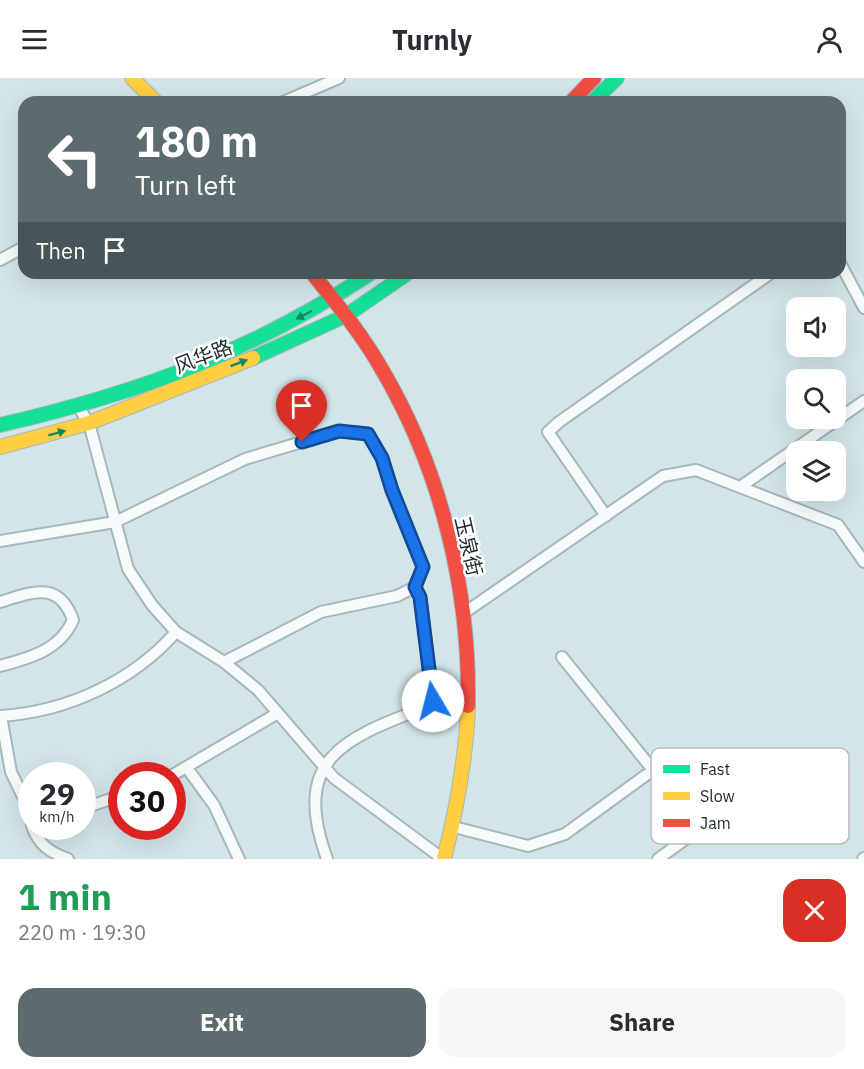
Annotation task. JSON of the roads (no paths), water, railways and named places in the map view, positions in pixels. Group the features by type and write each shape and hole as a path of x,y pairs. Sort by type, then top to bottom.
{"street":[{"path":"132,78 150,96"},
{"path":"297,96 339,78"},
{"path":"577,96 594,78"},
{"path":"598,96 617,78"},
{"path":"0,260 18,250"},
{"path":"846,274 864,308"},
{"name":"玉泉街","path":"317,279 347,315 386,376 428,469 447,536 464,613 468,680 466,759 454,827 443,859"},
{"path":"0,426 79,408 151,386 234,352 334,299 362,279"},
{"name":"风华路","path":"0,447 89,423 279,347 347,315 399,279"},
{"path":"606,516 548,432 762,279"},
{"path":"740,487 864,401"},
{"path":"79,408 89,423 128,569 152,605 176,632 224,662 258,690 322,766 443,859"},
{"path":"0,541 115,522 245,459 339,431 368,434 382,458 392,490 423,567 415,587 397,596 321,612 224,662"},
{"path":"464,613 663,476 696,470 837,525 864,562"},
{"path":"327,859 314,812 315,787 322,766 371,729 426,708 433,701 420,597 415,587"},
{"path":"0,602 38,591 52,594 67,604 73,620 66,636 55,644 26,659 0,666"},
{"path":"18,786 11,772 1,716 56,706 96,691 126,676 160,650 176,632"},
{"path":"562,657 651,768"},
{"path":"239,859 214,805 187,768 278,713"},
{"path":"454,827 528,846 565,834 651,771"},
{"path":"38,840 50,852 68,859"},
{"path":"658,859 679,844"}]}
